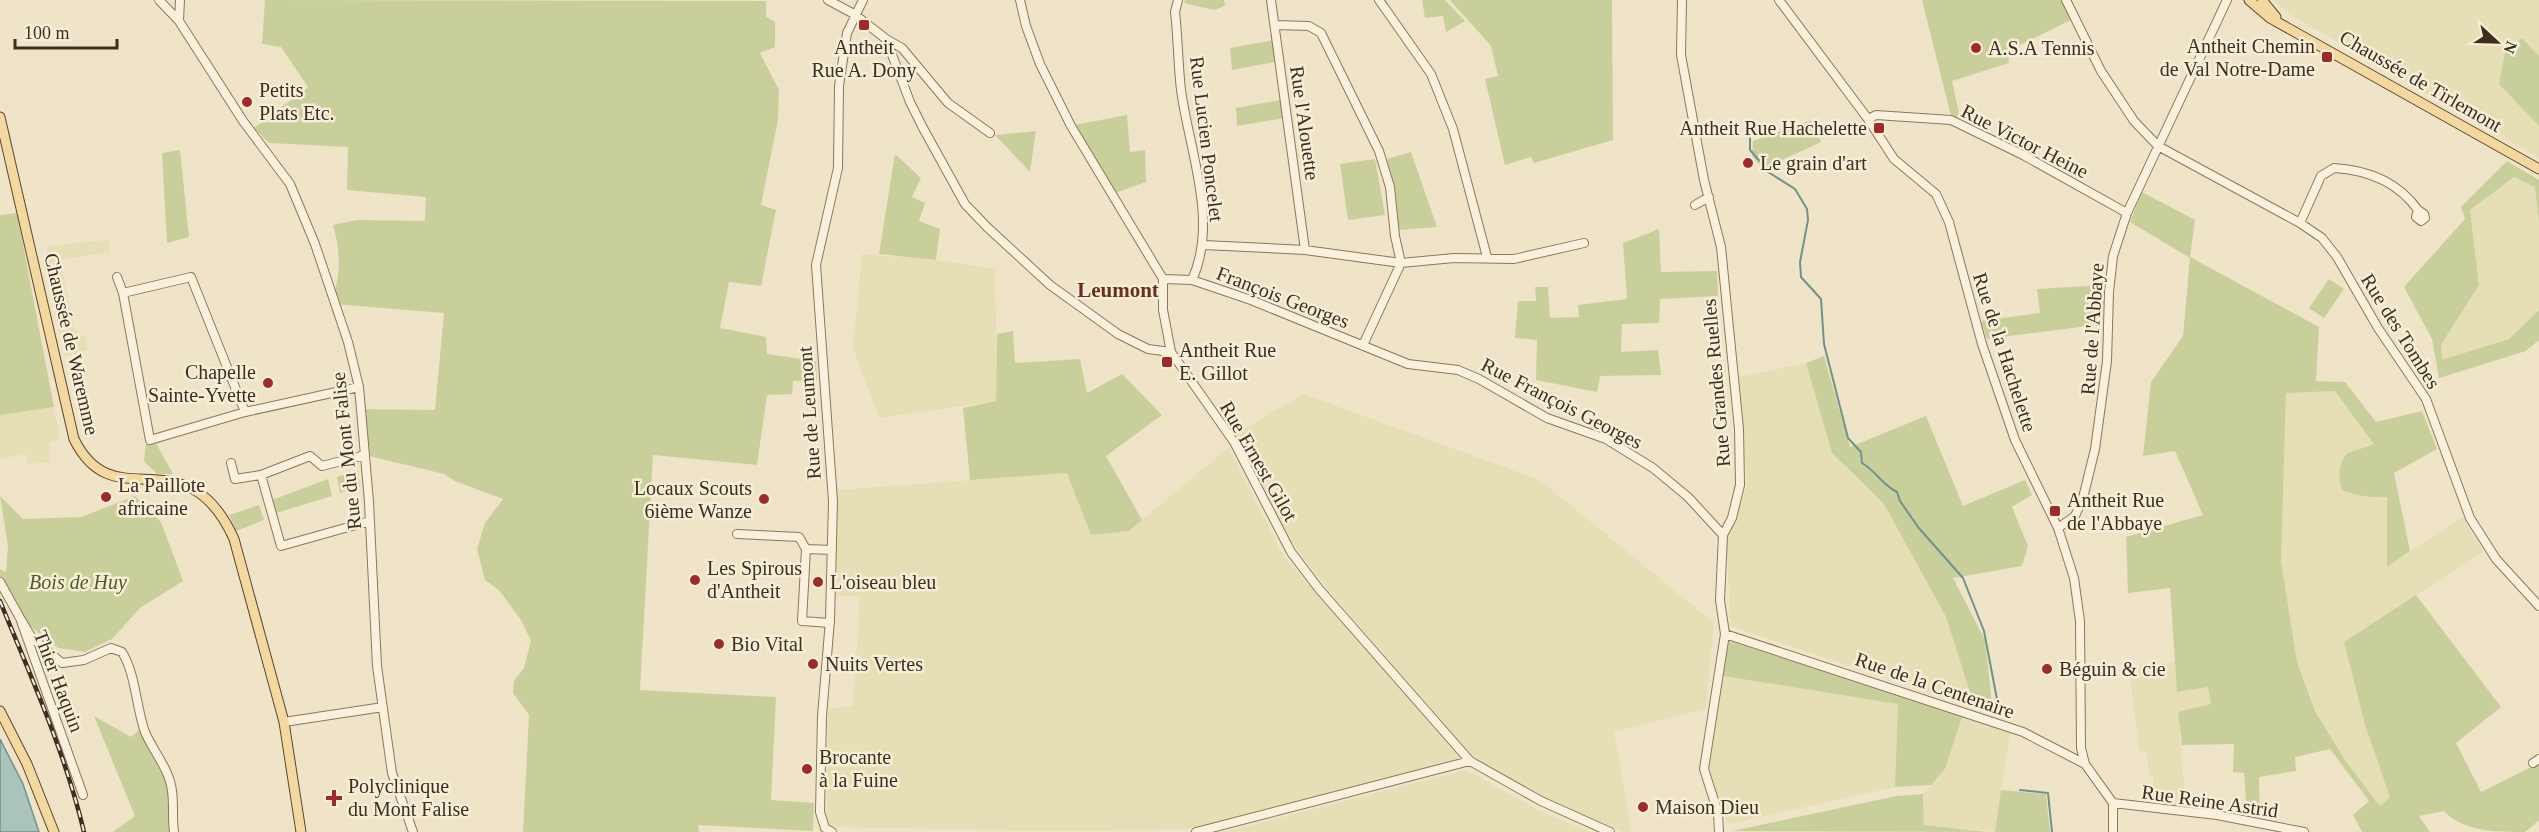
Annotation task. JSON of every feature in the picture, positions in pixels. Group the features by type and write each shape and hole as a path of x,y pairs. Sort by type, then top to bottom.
{"main road":[{"name":"Chaussée de Tirlemont","path":"2249,0 2270,18 2539,169"},
{"name":"Chaussée de Tirlemont","path":"2262,0 2285,25"},
{"name":"Chaussée de Waremme","path":"0,117 74,440 84,457 100,471 119,477 183,485 204,497 220,514 234,539 284,722 301,832"},
{"path":"0,711 27,764 54,832"}],"street":[{"name":"Rue du Mont Falise","path":"159,0 179,21 243,121 290,184 315,244 348,342 359,387 382,707 392,773 414,832"},
{"path":"179,21 180,0"},
{"path":"828,0 854,14 886,39 902,48 948,103 990,133"},
{"name":"Rue de Leumont","path":"828,830 820,812 822,716 830,623 833,501 816,265 838,168 839,86 846,33 863,0"},
{"name":"Rue Ernest Gilot","path":"1020,0 1026,26 1040,64 1071,126 1162,279 1163,310 1171,352 1234,442 1291,552 1470,761 1541,801 1610,832"},
{"name":"Rue Lucien Poncelet","path":"1178,0 1175,12 1181,90 1192,145 1204,245 1192,280"},
{"name":"Rue l'Alouette","path":"1271,0 1305,250"},
{"path":"1379,0 1431,74 1453,129 1487,257"},
{"name":"Rue Grandes Ruelles","path":"1682,0 1681,55 1720,247 1739,429 1740,485 1732,519 1723,535 1720,600 1725,634 1704,769 1718,813 1719,832"},
{"name":"Rue de la Hachelette","path":"1779,0 1868,119 1894,159 1936,194 1949,222 1982,344 2015,440 2058,528 2074,578 2080,621 2081,748 2085,764"},
{"name":"Rue des Tombes","path":"2066,0 2101,71 2134,121 2158,146 2300,223 2322,238 2337,257 2378,328 2426,399 2470,518 2496,559 2539,606"},
{"name":"Rue de l'Abbaye","path":"2058,528 2075,516 2083,498 2095,449 2107,361 2109,292 2113,256 2127,213 2227,0"},
{"path":"1275,25 1309,27 1321,33 1379,151 1390,187 1395,236 1401,263 1362,345"},
{"path":"886,39 910,102 965,204 1050,285 1102,324 1148,349 1171,352"},
{"name":"Rue Victor Heine","path":"1868,119 1876,115 1951,120 2023,155 2127,213"},
{"path":"2300,223 2320,176 2334,168 2389,181 2410,198 2418,210"},
{"path":"1695,205 1709,197"},
{"path":"1204,245 1305,250 1401,263 1487,257 1514,259 1584,243"},
{"path":"117,277 123,293 150,440 245,412 359,387"},
{"path":"123,293 191,278 245,412"},
{"name":"François Georges","path":"1162,279 1192,280 1362,345"},
{"name":"Rue François Georges","path":"1362,345 1408,364 1458,370 1479,379 1547,418 1606,439 1673,484 1723,535"},
{"path":"231,463 235,479 261,475 310,456 322,466 365,456"},
{"path":"261,475 281,546 370,521"},
{"path":"737,534 799,537 806,549 802,621 830,623"},
{"path":"806,549 832,550"},
{"name":"Thier Haquin","path":"0,582 20,618 82,795"},
{"path":"20,618 39,645 62,663 84,660 111,648 122,652 129,668 145,731 169,777 173,791 171,809 174,832"},
{"name":"Rue de la Centenaire","path":"1725,634 2023,732 2085,764 2113,803"},
{"path":"284,722 382,707"},
{"path":"1196,832 1470,761"},
{"path":"2113,803 2113,832"},
{"name":"Rue Reine Astrid","path":"2113,803 2217,815 2304,832"}],"shaded area":[{"path":"2275,0 2539,0 2539,56 2523,38 2499,84 2539,126 2539,158 2287,13"},
{"path":"2514,177 2535,187 2539,222 2539,310 2509,339 2442,361 2441,346 2479,285 2470,210"},
{"path":"108,240 110,252 60,260 74,330 77,329 78,336 87,335 87,351 65,356 43,262 48,261 47,246"},
{"path":"862,254 936,260 995,269 997,401 879,418 853,348"},
{"path":"1806,363 1832,453 1884,504 1946,617 1975,708 1730,626 1727,541 1747,486 1739,377"},
{"path":"2335,391 2375,444 2370,498 2387,497 2388,566 2463,516 2483,552 2344,642 2365,725 2391,797 2379,806 2347,763 2316,711 2297,662 2281,561 2286,393"},
{"path":"1303,394 1540,480 1714,623 1706,709 1614,732 1632,832 1623,832 1564,808 1474,758 1323,584 1275,518 1234,435"},
{"path":"54,407 60,439 49,442 50,462 28,464 26,454 0,459 0,415"},
{"path":"1229,447 1284,557 1463,759 1188,829 1054,831 834,827 827,825 828,709 853,706 860,596 834,596 836,490 1068,473 1091,535 1129,531"},
{"path":"2175,662 2178,691 2208,686 2211,704 2178,712 2186,808 2153,799 2153,776 2149,775 2147,751 2139,751 2129,667"},
{"path":"1723,676 1899,704 1895,787 1728,824 1708,769"},
{"path":"1963,714 2010,733 1995,832 1924,825 1923,794 1945,769"},
{"path":"1466,770 1538,810 1590,832 1224,832"}],"green space":[{"path":"265,0 766,1 766,17 775,22 775,47 760,53 779,90 778,120 761,205 776,210 761,286 729,282 720,328 766,337 767,354 816,361 817,380 793,381 792,394 767,395 757,465 653,455 640,690 776,697 771,800 814,803 813,831 698,825 699,832 523,832 529,715 513,693 514,681 524,668 531,641 521,620 499,590 485,580 477,549 485,523 503,499 455,481 444,474 365,455 361,409 435,410 444,313 334,304 339,262 333,225 357,220 425,221 426,197 347,190 348,147 269,143 254,128 308,87 281,47 262,44"},
{"path":"1185,0 1224,0 1225,6 1214,10 1184,3"},
{"path":"1422,0 1445,0 1465,21 1446,32 1443,16 1425,18"},
{"path":"1450,0 1612,0 1613,140 1534,163 1531,157 1505,165 1485,79 1498,76 1491,46"},
{"path":"1922,0 2061,0 2071,20 2008,51 2009,63 1952,81 1960,118 1951,116"},
{"path":"2522,38 2539,56 2539,126 2499,84 2505,53"},
{"path":"1273,40 1275,62 1232,70 1230,48"},
{"path":"1281,100 1284,118 1237,126 1236,108"},
{"path":"1127,115 1130,152 1145,150 1146,182 1115,193 1074,125"},
{"path":"1812,120 1821,142 1763,169 1752,156 1753,141"},
{"path":"1036,131 1030,172 995,135"},
{"path":"180,150 189,237 167,243 162,153"},
{"path":"1411,152 1437,227 1399,230 1395,188 1387,159"},
{"path":"895,154 921,178 912,197 925,203 919,221 940,229 936,260 879,254"},
{"path":"1375,159 1385,215 1348,220 1340,164"},
{"path":"2507,161 2539,180 2539,222 2535,187 2514,177 2470,210 2479,285 2441,345 2442,360 2509,339 2539,310 2539,340 2526,351 2439,378 2432,339 2404,287 2465,219 2461,207"},
{"path":"2142,192 2195,220 2190,257 2319,327 2316,381 2345,382 2376,422 2422,411 2437,449 2394,473 2410,551 2387,567 2387,497 2364,496 2342,490 2340,481 2340,467 2346,454 2374,444 2335,391 2286,393 2281,561 2297,662 2315,711 2347,763 2380,806 2390,797 2365,725 2344,642 2416,595 2501,707 2456,743 2481,792 2539,763 2539,820 2525,832 2492,831 2471,827 2452,818 2444,811 2419,816 2430,832 2362,832 2353,815 2369,801 2330,749 2295,757 2296,771 2259,777 2260,820 2247,814 2244,773 2233,772 2234,744 2182,745 2178,712 2211,704 2208,687 2177,692 2170,588 2128,593 2126,537 2203,515 2175,451 2143,456 2151,382 2183,336 2190,258 2130,222"},
{"path":"17,213 54,407 0,415 0,215"},
{"path":"1659,229 1661,272 1717,271 1718,296 1660,299 1659,323 1622,324 1621,352 1658,350 1661,375 1600,376 1597,392 1536,380 1537,340 1515,338 1518,301 1536,301 1535,287 1548,287 1550,318 1579,317 1578,305 1627,299 1623,243"},
{"path":"2329,279 2344,289 2324,318 2309,308"},
{"path":"2105,285 2102,324 1987,339 1981,321 2040,313 2037,289"},
{"path":"1013,331 1015,363 1080,359 1087,393 1122,374 1162,415 1106,456 1142,520 1129,531 1091,535 1067,473 970,480 963,408 996,401 997,334"},
{"path":"1824,356 1850,447 1926,416 1963,506 2025,480 2032,495 2012,507 2028,546 2022,566 1953,578 1985,640 1992,703 1979,698 1975,708 1946,617 1884,504 1832,453 1806,363"},
{"path":"146,442 156,443 173,474 157,474 144,461"},
{"path":"358,470 360,486 340,493 337,477"},
{"path":"328,479 332,496 276,513 272,500"},
{"name":"Bois de Huy","path":"0,496 23,519 81,517 135,496 161,522 183,581 140,608 112,639 85,652 58,648 20,618 0,581 0,569 6,572 8,546"},
{"path":"259,505 264,520 236,531 229,515"},
{"path":"1729,641 1963,714 1945,769 1931,785 1895,787 1898,704 1723,676"},
{"path":"94,716 131,737 139,730 169,787 168,813 172,832 113,832 135,816"},
{"path":"2001,790 2046,794 2050,832 1995,832"},
{"path":"1923,794 1924,825 1987,832 1732,831 1896,796"}],"water":[{"path":"0,739 23,784 39,832 0,832"}],"waterway":[{"path":"1750,134 1750,150 1765,167"},
{"path":"1768,172 1795,189 1807,209 1808,220 1800,262 1801,277 1821,299 1824,344 1848,438 1861,452 1862,463 1897,492 1900,501 1918,527 1963,578 1984,631 2000,715"},
{"path":"2020,790 2048,793 2052,832"}],"railway":[{"path":"0,601 57,744 84,832"}],"place":[{"name":"Antheit Rue A. Dony","path":"864,25"},
{"name":"A.S.A Tennis","path":"1976,48"},
{"name":"Antheit Chemin de Val Notre-Dame","path":"2327,57"},
{"name":"Petits Plats Etc.","path":"247,102"},
{"name":"Antheit Rue Hachelette","path":"1879,128"},
{"name":"Le grain d'art","path":"1748,163"},
{"name":"Antheit Rue E. Gillot","path":"1167,362"},
{"name":"Chapelle Sainte-Yvette","path":"268,383"},
{"name":"La Paillote africaine","path":"106,497"},
{"name":"Locaux Scouts 6ième Wanze","path":"764,499"},
{"name":"Antheit Rue de l'Abbaye","path":"2055,511"},
{"name":"Les Spirous d'Antheit","path":"695,580"},
{"name":"L'oiseau bleu","path":"818,582"},
{"name":"Bio Vital","path":"719,644"},
{"name":"Nuits Vertes","path":"813,664"},
{"name":"Béguin & cie","path":"2047,669"},
{"name":"Brocante à la Fuine","path":"807,769"},
{"name":"Polyclinique du Mont Falise","path":"334,798"},
{"name":"Maison Dieu","path":"1643,807"}],"district":[{"name":"Leumont","path":"1118,290"}]}
